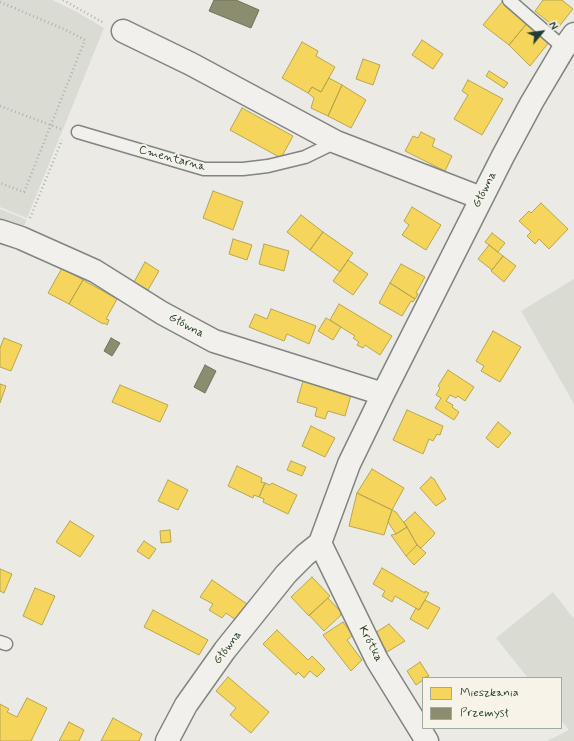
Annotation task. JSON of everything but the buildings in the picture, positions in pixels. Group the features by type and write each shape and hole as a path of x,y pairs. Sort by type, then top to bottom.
{"street":[{"path":"123,32 191,64 336,142 482,198"},
{"name":"Główna","path":"167,741 186,705 225,650 286,574 305,555 320,543 349,464 383,394 532,102 569,41"},
{"name":"Główna","path":"0,231 21,238 95,271 162,313 214,341 383,394"},
{"name":"Krótka","path":"320,543 377,660 427,741"}],"lane":[{"path":"509,0 569,41"},
{"name":"Cmentarna","path":"78,132 204,169 243,169 268,166 305,157 336,142"}],"path":[{"path":"63,0 123,32"},
{"path":"0,2 66,30 85,40 24,192 0,183"},
{"path":"0,106 64,130"},
{"path":"21,238 64,137"}],"shaded area":[{"path":"0,0 52,0 77,12 104,28 27,218 0,207"},
{"path":"0,209 27,220 21,231 0,224"},
{"path":"574,279 574,404 521,311"},
{"path":"553,592 574,619 574,741 547,741 569,730 562,721 562,677 527,677 496,638"}]}
